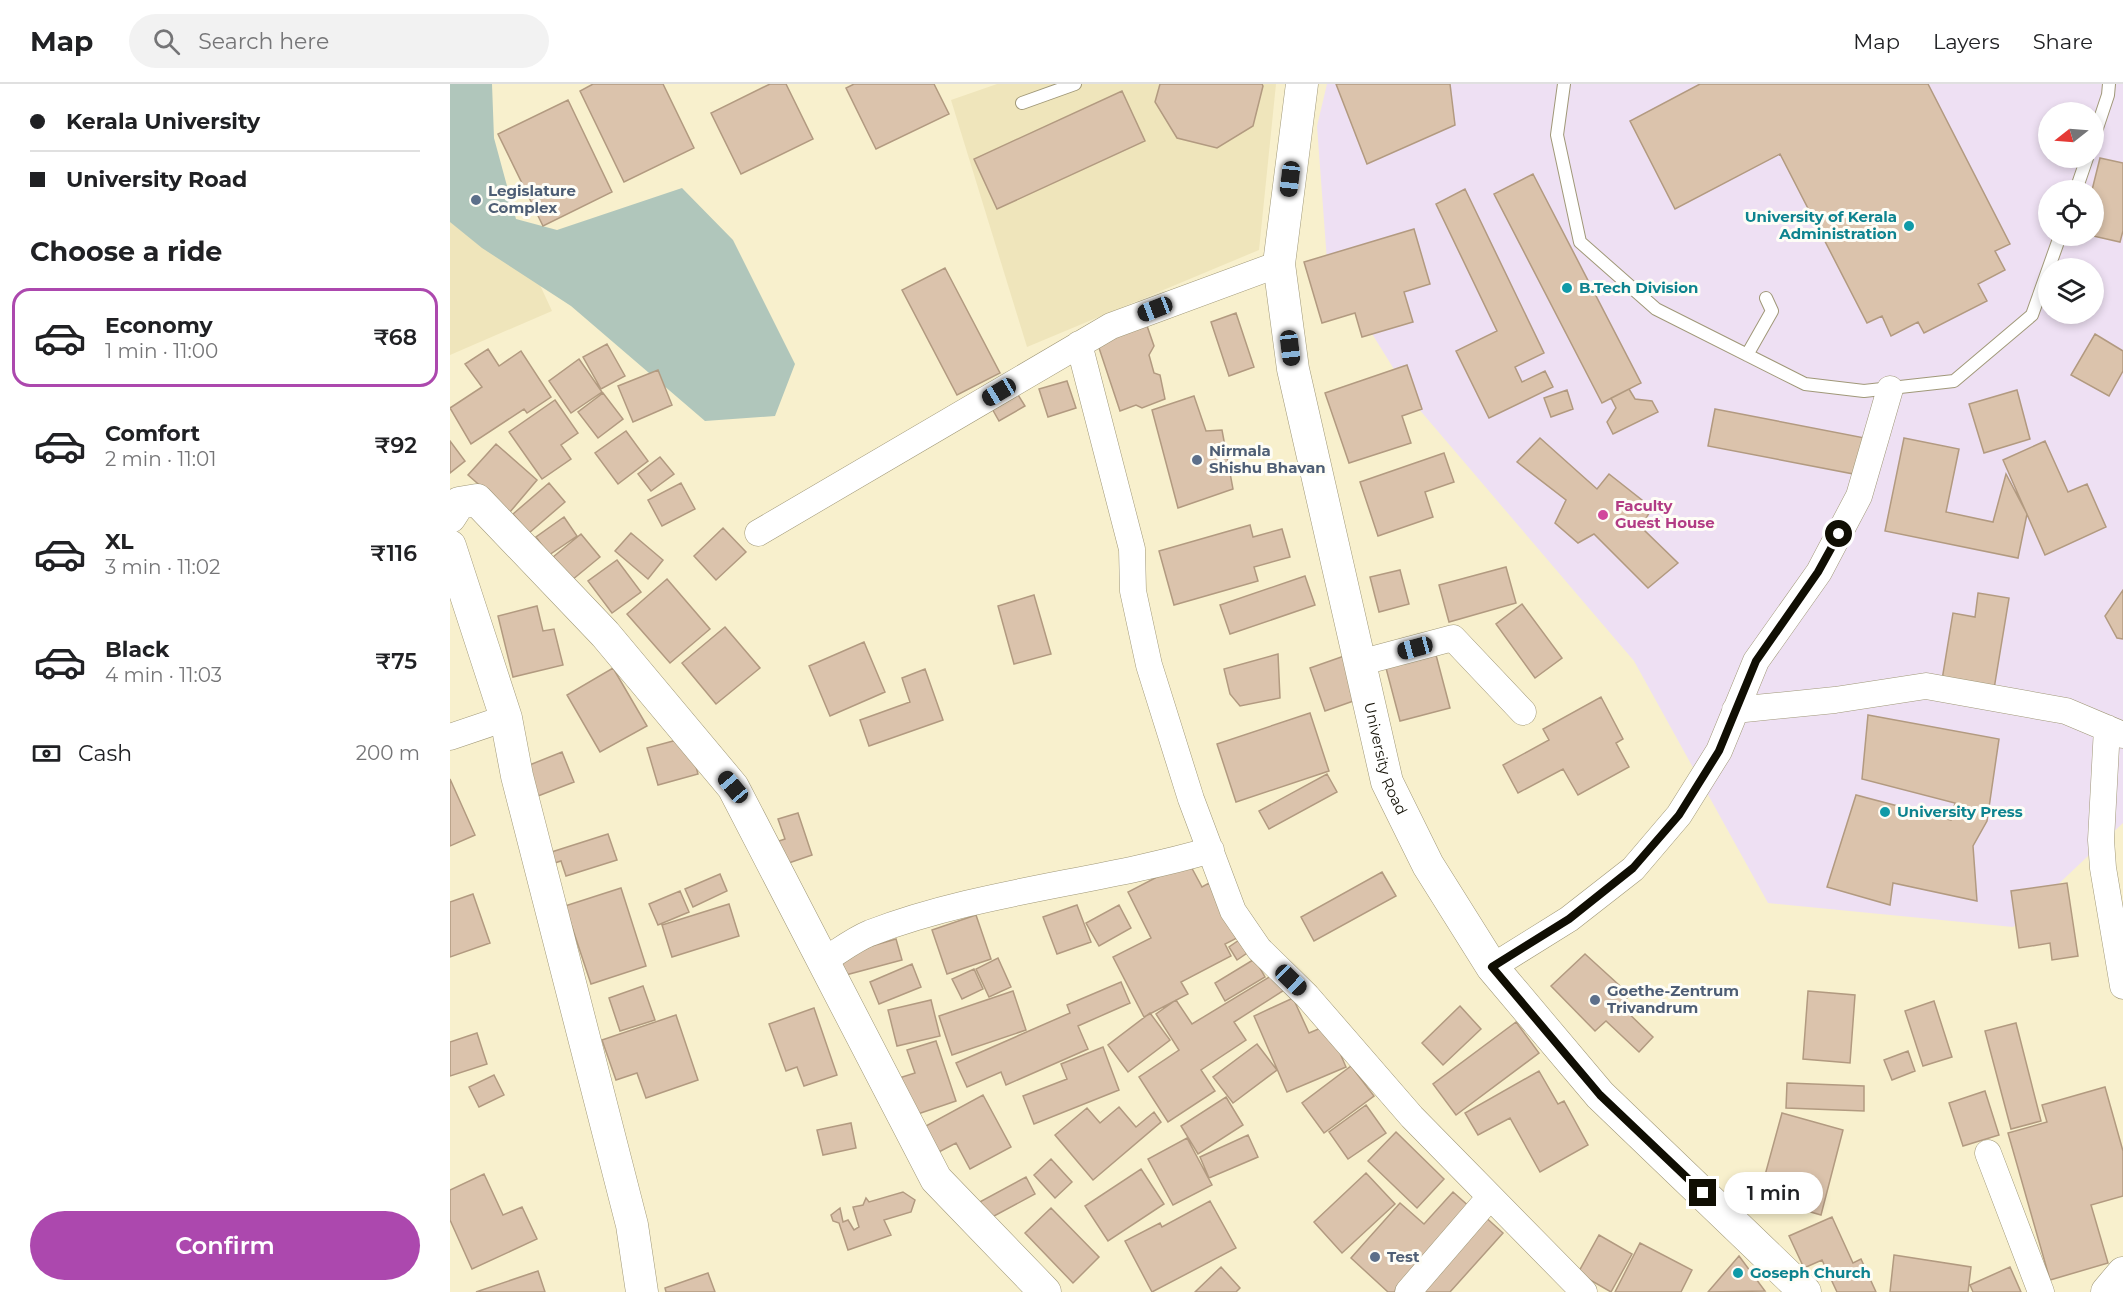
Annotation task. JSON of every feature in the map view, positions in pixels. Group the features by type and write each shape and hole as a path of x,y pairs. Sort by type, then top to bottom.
{"street":[{"name":"University Road","path":"1302,84 1279,264 1293,369 1387,782 1428,865 1492,967 1600,1095 1805,1292"},
{"path":"758,533 1111,326 1279,264"},
{"path":"1079,345 1131,549 1133,591 1149,665 1191,799 1233,911 1259,949 1307,996 1412,1117 1489,1198 1584,1292"},
{"path":"1492,967 1569,919 1633,868 1679,815 1719,751 1756,661 1818,572 1859,496 1890,389"},
{"path":"450,517 459,503 477,500 605,634 733,787 936,1179 1045,1292"},
{"path":"450,546 506,718 516,776 632,1225 642,1292"},
{"path":"1359,663 1453,638 1523,712"},
{"path":"1735,710 1835,700 1926,686 2066,711 2115,731 2101,840 2103,868 2123,986"},
{"path":"450,737 506,718"},
{"path":"822,961 868,934 947,909 988,898 1110,877 1211,850"},
{"path":"1988,1153 2041,1292"},
{"path":"1408,1292 1489,1198"},
{"path":"2107,1292 2123,1273"}],"lane":[{"path":"1022,103 1075,84"},
{"path":"1564,84 1557,135 1580,242 1656,309 1805,384 1864,392 1954,381 2032,315 2056,246"},
{"path":"2104,107 2109,84"},
{"path":"1750,356 1772,311 1766,298"}],"shaded area":[{"path":"997,84 1276,84 1259,250 1027,347 951,100"},
{"path":"1327,84 2123,84 2123,823 2013,927 1768,903 1634,661 1418,408 1327,261 1317,126"},
{"name":"Legislature Complex","path":"450,90 552,311 450,355"}],"green space":[{"path":"450,84 492,84 494,138 516,219 557,230 682,188 733,240 795,364 775,416 705,421 571,306 482,248 450,222"}],"building":[{"path":"593,84 663,84 694,148 624,182 580,91"},
{"path":"770,84 786,84 813,139 741,174 711,113"},
{"path":"854,84 934,84 949,114 876,149 846,88"},
{"path":"1160,84 1262,84 1263,86 1253,126 1217,148 1177,138 1155,102"},
{"path":"1336,84 1450,84 1455,125 1367,164"},
{"name":"University of Kerala Administration","path":"1700,84 1928,84 2010,244 1995,251 2005,270 1978,284 1987,301 1924,333 1918,322 1891,336 1882,316 1867,323 1780,154 1675,209 1630,121"},
{"path":"1122,91 1145,141 997,209 974,159"},
{"path":"568,100 612,192 543,226 498,134"},
{"path":"2104,159 2123,163 2123,231 2120,242 2104,238 2104,180 2094,180 2098,168 2104,168"},
{"name":"B.Tech Division","path":"1533,174 1641,383 1602,403 1494,194"},
{"path":"1465,189 1544,353 1515,367 1522,382 1545,371 1553,387 1489,418 1456,351 1497,331 1436,204"},
{"path":"1414,229 1430,284 1404,292 1413,322 1362,337 1355,313 1322,323 1304,262"},
{"path":"945,268 1000,373 957,395 902,290"},
{"path":"1236,313 1254,367 1229,376 1211,322"},
{"path":"1145,320 1154,346 1149,355 1154,373 1160,375 1165,399 1142,408 1136,405 1120,411 1097,342"},
{"path":"2095,334 2123,351 2123,371 2109,396 2071,375"},
{"path":"607,344 625,376 601,389 583,357"},
{"path":"488,349 499,366 521,351 551,397 527,413 524,409 471,444 450,408 482,387 465,364"},
{"path":"579,359 602,392 571,413 549,381"},
{"path":"1407,365 1422,409 1402,416 1411,443 1349,463 1325,393"},
{"path":"658,370 672,405 633,422 618,386"},
{"path":"1067,381 1076,408 1048,417 1039,389"},
{"path":"1629,389 1635,399 1652,401 1658,412 1613,434 1607,422 1616,408 1611,398"},
{"path":"1015,390 1025,406 999,421 990,405"},
{"path":"1567,390 1573,409 1551,417 1544,398"},
{"path":"2017,390 2030,439 1984,453 1969,404"},
{"path":"603,393 623,419 598,438 578,412"},
{"name":"Nirmala Shishu Bhavan","path":"1194,396 1206,431 1222,430 1233,489 1178,508 1152,410"},
{"path":"555,400 578,433 561,445 571,459 542,479 509,432"},
{"path":"1715,409 1870,439 1864,476 1708,446"},
{"path":"626,431 648,461 618,484 595,453"},
{"name":"Faculty Guest House","path":"1540,438 1597,489 1609,474 1652,508 1641,527 1678,563 1648,588 1594,534 1578,543 1555,523 1566,500 1517,462"},
{"path":"1904,438 1959,449 1946,512 1993,522 2006,474 2027,514 2018,558 1885,531"},
{"path":"450,441 465,461 450,473"},
{"path":"2045,441 2068,492 2087,484 2106,527 2045,555 2003,460"},
{"path":"496,444 537,480 510,512 468,475"},
{"path":"1444,453 1454,482 1425,492 1433,517 1378,536 1360,482"},
{"path":"660,457 674,474 651,491 638,474"},
{"path":"549,483 565,502 529,533 513,514"},
{"path":"681,483 695,509 662,526 648,500"},
{"path":"564,517 577,536 549,555 536,537"},
{"path":"1250,525 1253,537 1282,529 1290,557 1254,567 1258,581 1174,605 1159,551"},
{"path":"723,528 746,552 716,580 694,556"},
{"path":"631,533 663,560 648,579 615,551"},
{"path":"581,534 600,557 572,580 553,557"},
{"path":"617,560 641,592 612,613 588,581"},
{"path":"1506,567 1516,603 1449,622 1439,585"},
{"path":"1400,570 1409,604 1379,612 1370,577"},
{"path":"1305,576 1315,605 1230,634 1220,605"},
{"path":"667,579 710,629 670,663 627,614"},
{"path":"2123,590 2123,639 2117,638 2105,616"},
{"path":"1978,593 2009,598 1994,689 1942,680 1953,613 1975,617"},
{"path":"1034,595 1051,654 1014,664 998,606"},
{"path":"1522,604 1562,658 1535,678 1496,624"},
{"path":"537,606 543,631 554,629 563,665 513,677 498,616"},
{"path":"725,627 760,668 716,704 682,663"},
{"path":"864,642 885,692 830,716 809,666"},
{"path":"1278,654 1280,698 1240,706 1230,694 1224,669"},
{"path":"1347,655 1362,698 1325,711 1310,668"},
{"path":"1436,655 1450,708 1400,721 1386,668"},
{"path":"613,668 647,726 600,752 567,695"},
{"path":"925,669 943,720 869,746 860,720 910,702 902,678"},
{"path":"1601,697 1623,739 1616,743 1629,767 1578,795 1563,769 1518,793 1503,765 1549,740 1543,729"},
{"path":"1310,713 1329,771 1236,802 1217,744"},
{"name":"University Press","path":"1868,715 1999,739 1987,821 1973,846 1977,901 1893,883 1890,905 1827,887 1856,795 1951,820 1955,803 1862,779"},
{"path":"688,737 698,774 658,785 647,748"},
{"path":"562,752 574,782 538,796 527,766"},
{"path":"1327,774 1337,792 1269,829 1259,811"},
{"path":"450,779 475,835 450,846"},
{"path":"798,813 812,855 780,866 773,843 785,839 778,819"},
{"path":"608,834 617,860 566,876 561,861 545,866 542,855"},
{"path":"1188,861 1202,887 1209,883 1237,938 1225,944 1231,956 1181,982 1188,994 1144,1017 1113,957 1151,938 1128,892"},
{"path":"1382,872 1396,896 1314,941 1301,917"},
{"path":"720,874 727,891 693,907 685,889"},
{"path":"2067,883 2078,956 2052,960 2050,943 2019,948 2011,891"},
{"path":"621,888 646,966 591,984 565,906"},
{"path":"680,891 689,912 658,925 649,904"},
{"path":"473,894 490,943 450,957 450,902"},
{"path":"729,904 739,936 672,957 662,925"},
{"path":"1077,905 1091,942 1057,954 1043,917"},
{"path":"1119,905 1131,928 1099,946 1086,923"},
{"path":"976,915 991,959 947,974 932,930"},
{"path":"1245,936 1253,949 1237,960 1229,947"},
{"path":"896,939 902,960 842,976 837,956"},
{"name":"Goethe-Zentrum Trivandrum","path":"1585,954 1630,995 1620,1005 1653,1037 1639,1052 1606,1021 1595,1031 1551,986"},
{"path":"1253,956 1265,977 1225,1001 1215,983 1253,960"},
{"path":"998,958 1011,987 989,997 976,969"},
{"path":"912,964 921,987 879,1004 870,982"},
{"path":"974,969 983,989 962,999 952,979"},
{"path":"1279,971 1289,987 1234,1022 1246,1040 1201,1070 1215,1091 1168,1122 1139,1077 1179,1050 1156,1014 1176,1000 1192,1024"},
{"path":"1121,982 1130,1003 1078,1026 1088,1049 1006,1085 1001,1072 967,1087 956,1063 1070,1013 1067,1005"},
{"path":"643,986 655,1020 620,1031 609,998"},
{"path":"1013,991 1026,1030 952,1055 939,1016"},
{"path":"1808,991 1855,995 1850,1063 1803,1059"},
{"path":"1293,998 1309,1033 1328,1025 1346,1067 1287,1092 1254,1016"},
{"path":"931,1000 940,1036 897,1046 888,1010"},
{"path":"1934,1001 1952,1057 1923,1066 1905,1011"},
{"path":"1460,1006 1481,1029 1443,1065 1422,1043"},
{"path":"814,1008 837,1075 804,1086 797,1067 786,1071 769,1024"},
{"path":"1150,1013 1170,1040 1128,1072 1108,1045"},
{"path":"676,1015 698,1080 646,1098 637,1073 616,1080 602,1040"},
{"path":"1516,1022 1539,1053 1456,1115 1433,1084"},
{"path":"2016,1023 2041,1121 2011,1129 1985,1031"},
{"path":"477,1033 487,1064 450,1076 450,1042"},
{"path":"936,1041 956,1101 909,1117 896,1079 915,1073 907,1050"},
{"path":"1257,1044 1277,1070 1233,1103 1213,1077"},
{"path":"1103,1047 1119,1090 1034,1124 1023,1096 1067,1079 1061,1064"},
{"path":"1908,1051 1915,1071 1892,1080 1884,1060"},
{"path":"1351,1066 1374,1096 1324,1133 1302,1103"},
{"path":"1539,1071 1558,1104 1564,1101 1588,1145 1540,1172 1510,1118 1478,1135 1465,1113"},
{"path":"494,1075 504,1095 479,1107 469,1087"},
{"path":"1787,1083 1864,1086 1864,1111 1786,1108"},
{"path":"2105,1087 2123,1151 2123,1196 2091,1205 2108,1263 2050,1280 2008,1133 2047,1122 2042,1105"},
{"path":"1985,1091 1999,1135 1963,1146 1949,1103"},
{"path":"983,1095 1011,1147 970,1169 956,1143 937,1153 924,1127"},
{"path":"1226,1097 1243,1125 1198,1154 1181,1126"},
{"path":"1366,1105 1386,1133 1348,1159 1329,1132"},
{"path":"1119,1107 1136,1127 1154,1112 1161,1122 1093,1180 1055,1135 1087,1108 1100,1123"},
{"path":"1782,1113 1843,1130 1821,1215 1759,1197"},
{"path":"851,1123 856,1148 823,1155 817,1130"},
{"path":"1396,1132 1444,1179 1417,1208 1368,1161"},
{"path":"1248,1135 1258,1157 1209,1178 1200,1157"},
{"path":"1187,1138 1212,1185 1173,1205 1148,1159"},
{"path":"1051,1159 1072,1182 1055,1198 1034,1175"},
{"path":"1141,1169 1164,1204 1108,1241 1085,1206"},
{"path":"1366,1173 1395,1204 1342,1253 1314,1222"},
{"path":"484,1174 503,1215 522,1207 537,1239 472,1269 450,1220 450,1190"},
{"path":"1026,1177 1035,1194 983,1222 974,1205"},
{"path":"903,1192 915,1200 911,1212 884,1220 891,1235 848,1250 839,1223 833,1221 831,1215 840,1208 843,1222 848,1220 854,1230 859,1227 853,1207 863,1205 866,1198 869,1202"},
{"path":"1453,1192 1472,1209 1398,1292 1388,1292 1351,1258 1400,1203 1424,1224"},
{"path":"1210,1201 1236,1248 1152,1292 1125,1241 1160,1223 1162,1227"},
{"path":"1051,1208 1099,1257 1073,1283 1025,1233"},
{"path":"1482,1214 1503,1233 1450,1292 1421,1292"},
{"path":"1832,1217 1853,1263 1861,1259 1876,1292 1837,1292 1822,1260 1804,1268 1789,1236"},
{"path":"1599,1235 1632,1254 1611,1292 1578,1273"},
{"path":"1640,1243 1692,1270 1681,1292 1615,1292"},
{"path":"1894,1255 1971,1267 1968,1292 1890,1292"},
{"name":"Goseph Church","path":"1739,1256 1765,1291 1708,1292"},
{"path":"1221,1267 1240,1288 1236,1292 1195,1292"},
{"path":"2010,1267 2021,1292 1973,1292 1970,1285"},
{"path":"538,1271 545,1292 476,1292"},
{"path":"708,1273 715,1292 666,1292 665,1288"}],"place":[{"name":"Legislature Complex","path":"476,200"},
{"name":"University of Kerala Administration","path":"1909,226"},
{"name":"B.Tech Division","path":"1567,288"},
{"name":"Nirmala Shishu Bhavan","path":"1197,460"},
{"name":"Faculty Guest House","path":"1603,515"},
{"name":"University Press","path":"1885,812"},
{"name":"Goethe-Zentrum Trivandrum","path":"1595,1000"},
{"name":"Test","path":"1375,1257"},
{"name":"Goseph Church","path":"1738,1273"}],"route":[{"path":"1703,1193 1600,1095 1492,967 1569,919 1633,868 1679,815 1719,751 1756,661 1818,572 1839,534"}]}
